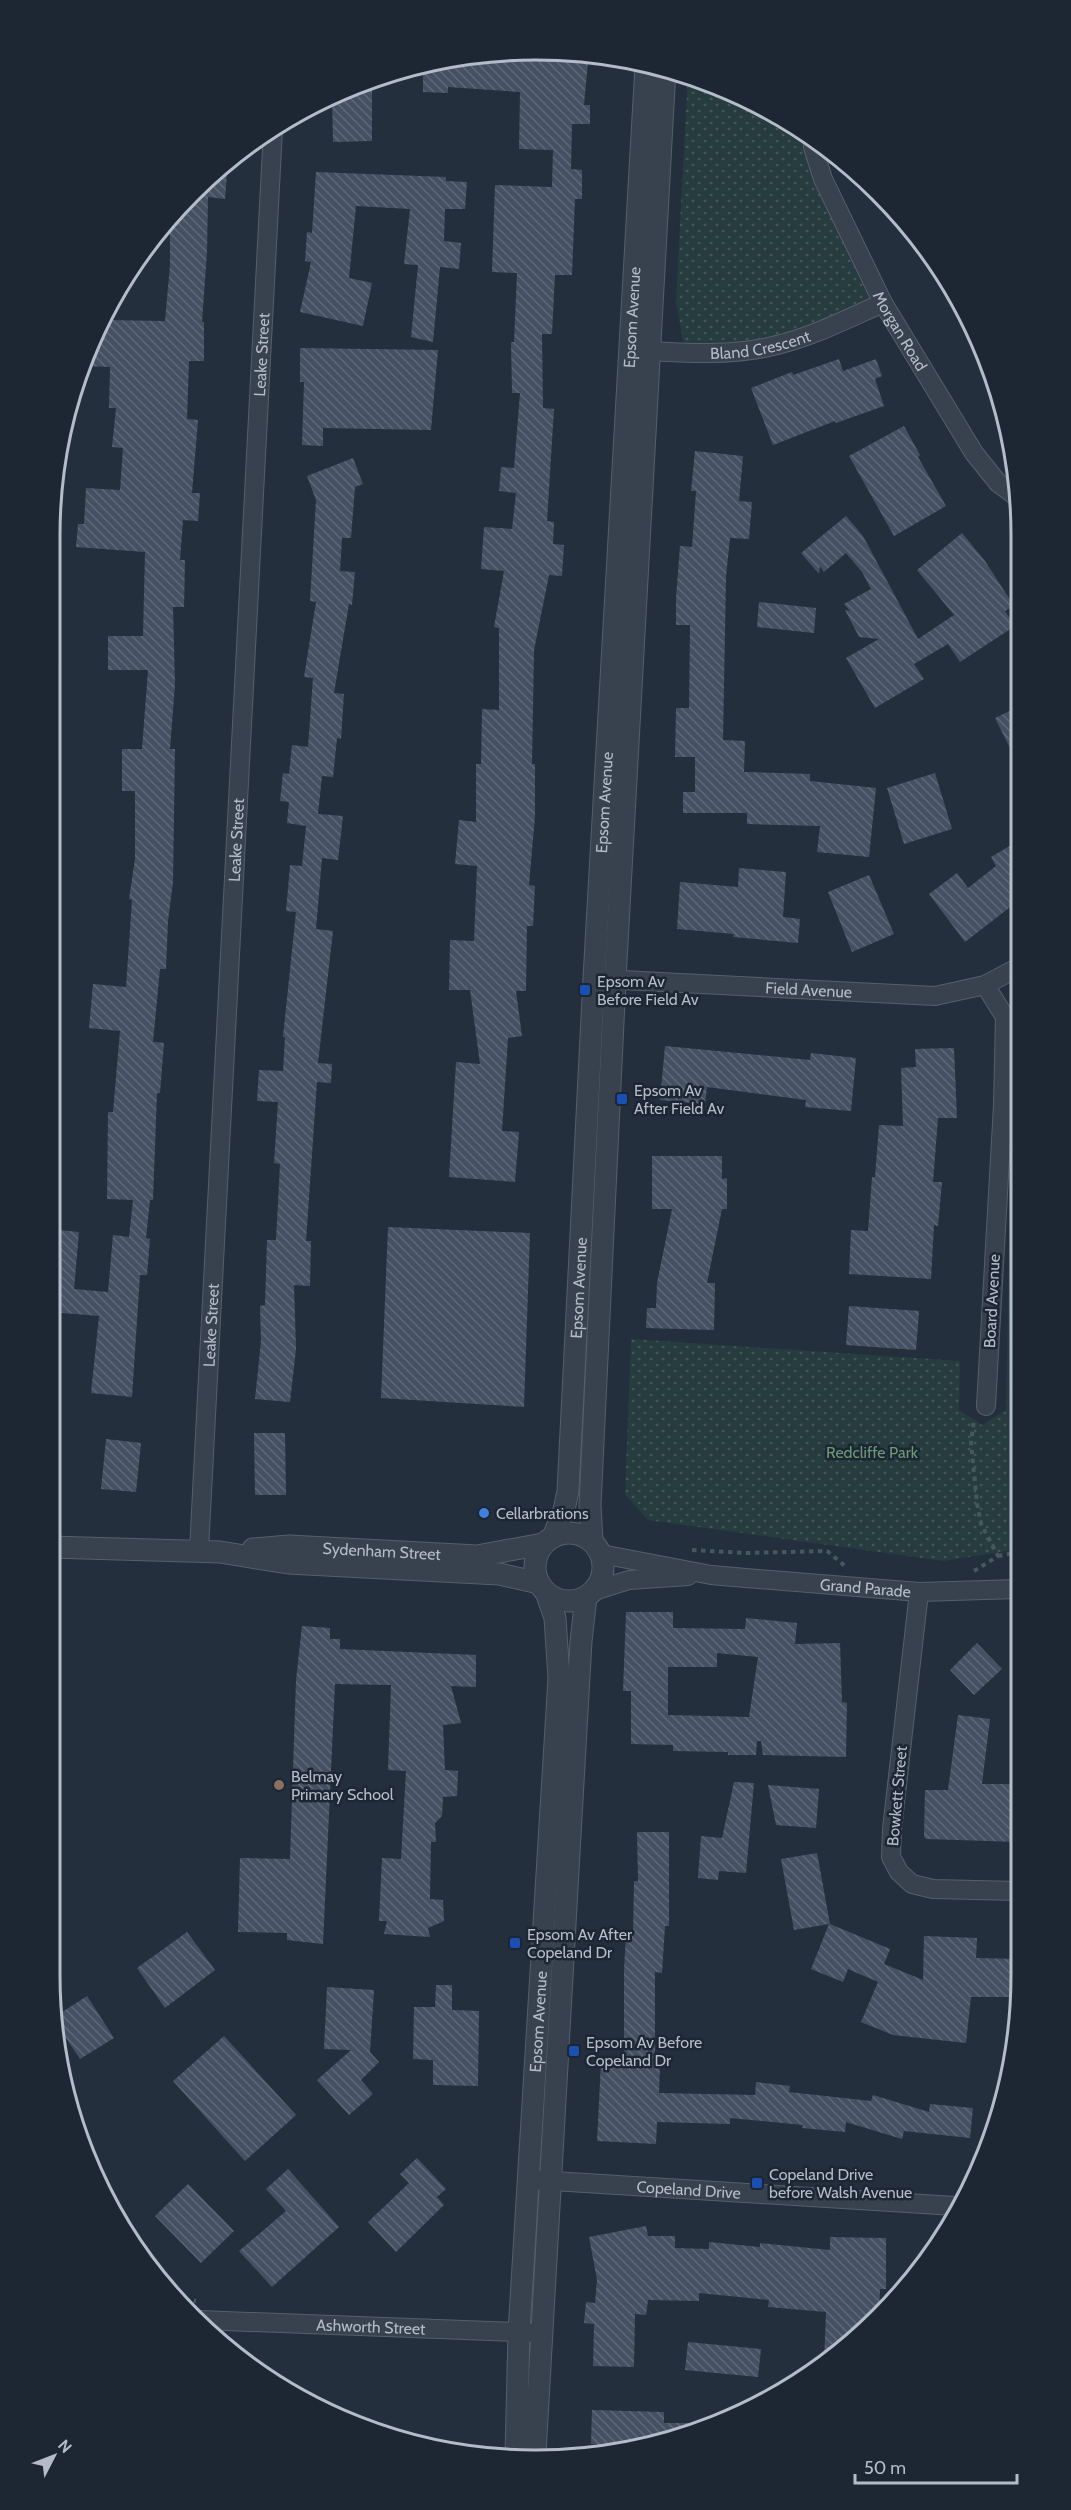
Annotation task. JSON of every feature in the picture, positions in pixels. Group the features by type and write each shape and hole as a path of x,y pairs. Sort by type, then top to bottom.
{"street":[{"name":"Epsom Avenue","path":"640,350 646,73"},
{"name":"Epsom Avenue","path":"548,1540 564,1510 568,1491 604,979 640,350 664,78"},
{"name":"Leake Street","path":"209,1551 273,139"},
{"name":"Morgan Road","path":"814,150 823,179 883,303 974,453 998,483 1009,491"},
{"name":"Bland Crescent","path":"640,350 722,354 776,346 816,333 883,303"},
{"name":"Field Avenue","path":"604,979 935,996 986,985 1011,971"},
{"name":"Epsom Avenue","path":"596,1547 590,1506 604,979"},
{"name":"Board Avenue","path":"986,985 1005,1017 1003,1105 986,1406"},
{"path":"573,1533 583,1535 596,1547 602,1578 590,1594 570,1601 554,1598 543,1588 535,1563 548,1540 573,1533"},
{"name":"Sydenham Street","path":"60,1547 209,1551 289,1546 477,1556 548,1540"},
{"name":"Grand Parade","path":"596,1547 711,1575"},
{"name":"Sydenham Street","path":"209,1551 288,1563 499,1574 543,1588"},
{"name":"Grand Parade","path":"590,1594 629,1580 711,1575 919,1592 1011,1589"},
{"name":"Epsom Avenue","path":"516,2449 519,2332 559,1678 555,1618 543,1588"},
{"name":"Bowkett Street","path":"919,1592 892,1829 891,1857 899,1872 912,1884 933,1889 1011,1892"},
{"name":"Epsom Avenue","path":"536,2450 580,1652 590,1594"},
{"name":"Copeland Drive","path":"529,2180 948,2210"},
{"name":"Ashworth Street","path":"210,2321 541,2333"}],"path":[{"path":"986,1406 976,1409 971,1443 981,1524 998,1556"},
{"path":"689,1549 748,1552 827,1551 846,1567"},
{"path":"971,1573 998,1556 1011,1554"}],"green space":[{"path":"687,85 746,109 800,140 823,157 883,303 816,333 685,352 676,301"},
{"name":"Redcliffe Park","path":"1011,1151 1011,1550 943,1561 648,1520 625,1494 631,1339 960,1361 959,1410 982,1425 1006,1410"}],"building":[{"path":"504,61 588,63 584,105 590,105 590,124 572,124 571,169 582,170 582,199 575,199 572,275 555,275 552,334 542,334 543,408 554,409 547,521 554,522 553,544 564,545 562,576 549,575 534,650 532,764 535,764 535,816 529,885 535,886 533,926 527,926 526,991 516,991 522,1036 508,1038 502,1131 519,1132 515,1182 449,1177 456,1062 480,1064 470,990 449,990 450,940 474,941 477,866 455,864 459,820 476,822 476,764 481,764 482,709 499,710 499,628 494,627 504,571 481,569 484,527 512,529 516,493 499,491 501,467 514,468 520,393 512,393 511,342 514,342 517,273 492,272 495,185 552,187 553,150 519,149 520,92 448,87 448,93 423,92 423,74 443,69"},
{"path":"372,89 372,141 333,142 332,106"},
{"path":"316,172 446,177 446,181 467,182 465,209 445,209 444,241 461,243 459,269 440,267 433,342 411,337 418,265 404,264 410,209 356,206 349,278 372,283 363,326 300,312 311,262 305,261 307,232 312,233"},
{"path":"227,174 225,199 208,197 202,322 204,322 204,361 189,361 187,419 198,420 192,493 200,493 198,521 183,520 180,560 185,560 184,607 173,607 175,684 170,749 175,749 173,882 168,921 166,969 160,969 153,1042 164,1043 160,1093 157,1093 153,1200 150,1200 146,1238 150,1239 147,1275 140,1275 132,1397 91,1393 99,1316 60,1313 60,1230 79,1232 74,1289 108,1292 113,1235 129,1237 133,1200 107,1199 108,1112 113,1112 120,1031 89,1028 93,984 126,987 132,900 129,899 135,859 135,791 122,791 122,749 142,749 148,670 108,670 108,636 143,636 145,552 76,547 78,524 84,524 86,488 120,490 123,448 112,447 116,408 109,408 110,367 91,366 112,320 165,321 170,265 170,232 199,199"},
{"path":"300,348 438,350 431,430 323,428 323,446 302,445 304,382 300,382"},
{"path":"839,359 843,371 876,359 882,376 875,379 884,406 836,423 835,421 773,445 751,388 792,372 793,375"},
{"path":"904,426 920,455 918,457 946,506 894,536 849,456"},
{"path":"695,451 743,456 739,501 752,502 749,539 730,538 726,577 723,740 745,741 744,772 810,774 810,781 876,788 869,857 817,852 820,826 747,824 747,813 683,813 683,792 695,792 695,757 675,757 676,708 689,708 690,625 676,625 676,598 680,546 692,547 696,491 691,491"},
{"path":"353,458 363,484 355,487 351,538 342,538 340,571 355,572 352,605 349,604 334,693 344,694 341,739 337,738 333,777 322,776 318,814 343,816 338,860 322,858 316,929 333,931 318,1063 332,1064 331,1083 317,1082 306,1241 311,1241 310,1286 294,1285 296,1349 290,1402 255,1399 261,1341 260,1306 265,1305 267,1240 276,1240 280,1164 274,1163 278,1102 257,1101 259,1070 283,1071 285,1037 283,1037 296,912 286,911 290,865 302,866 306,826 287,823 289,802 280,801 283,773 289,774 292,745 308,747 313,678 304,677 316,602 310,601 316,500 307,476"},
{"path":"846,516 863,536 918,639 954,615 917,570 962,533 985,561 1011,601 1011,608 1005,611 1011,620 1011,629 960,662 948,644 914,664 924,679 875,708 846,658 879,639 859,637 845,610 850,611 844,604 871,589 862,572 846,553 824,572 820,566 819,574 801,553"},
{"path":"759,602 816,608 814,633 757,627"},
{"path":"1011,710 1011,750 995,718"},
{"path":"935,773 952,829 904,844 887,788"},
{"path":"1011,845 1011,906 965,942 929,894 957,873 968,888 996,866 991,857"},
{"path":"739,868 786,872 783,917 800,919 798,943 677,929 680,882 738,887"},
{"path":"869,875 894,934 852,952 828,892"},
{"path":"665,1046 810,1060 811,1053 856,1058 851,1111 805,1107 806,1100 707,1087 705,1104 660,1100"},
{"path":"954,1048 957,1118 938,1118 933,1182 942,1182 938,1226 934,1225 931,1279 849,1274 851,1230 868,1231 879,1125 903,1126 901,1068 916,1067 915,1049"},
{"path":"652,1156 722,1156 722,1179 727,1178 727,1209 722,1209 707,1283 715,1283 714,1330 646,1328 647,1308 656,1308 657,1283 672,1209 652,1209"},
{"path":"388,1227 530,1233 524,1407 381,1398"},
{"path":"849,1306 919,1311 916,1350 846,1345"},
{"path":"254,1433 285,1433 286,1495 255,1495"},
{"path":"106,1439 141,1443 136,1492 101,1489"},
{"path":"626,1612 673,1612 673,1628 745,1629 746,1618 797,1623 795,1644 840,1643 842,1702 847,1703 846,1757 763,1755 761,1741 757,1741 756,1755 673,1751 673,1745 631,1744 631,1691 623,1691","holes":["717,1653 758,1657 749,1717 668,1715 668,1667 717,1667"]},
{"path":"302,1626 330,1628 330,1639 340,1639 340,1649 476,1655 476,1687 451,1686 461,1723 443,1725 445,1770 458,1771 457,1796 443,1797 442,1816 435,1823 436,1842 431,1842 430,1899 443,1900 444,1921 428,1928 430,1937 384,1934 387,1921 379,1921 382,1858 401,1859 406,1771 388,1770 391,1685 335,1684 323,1944 287,1940 287,1933 238,1932 240,1858 290,1859 296,1680"},
{"path":"977,1643 1002,1669 974,1695 950,1670"},
{"path":"958,1715 990,1719 982,1784 1011,1784 1011,1842 926,1839 924,1837 925,1790 948,1790"},
{"path":"734,1782 754,1783 746,1873 719,1871 718,1880 698,1878 701,1836 722,1838"},
{"path":"768,1785 819,1789 816,1828 776,1825"},
{"path":"637,1832 669,1832 669,1926 665,1926 662,1973 655,1972 655,2065 660,2065 659,2093 755,2095 756,2082 790,2086 789,2092 871,2101 873,2095 929,2112 930,2104 973,2108 970,2138 904,2131 902,2139 846,2122 845,2132 802,2128 803,2125 730,2118 730,2124 657,2122 656,2144 597,2141 601,2062 624,2063 626,1934 633,1935 634,1881 638,1881"},
{"path":"817,1853 830,1924 890,1949 884,1964 923,1980 924,1936 977,1938 976,1958 1011,1959 1010,1997 971,1997 966,2043 893,2035 861,2022 878,1982 848,1969 843,1982 811,1969 829,1924 794,1930 781,1859"},
{"path":"187,1932 215,1970 165,2008 137,1968"},
{"path":"436,1985 452,1985 452,2010 479,2011 478,2086 433,2085 433,2060 413,2059 414,2007 435,2007"},
{"path":"327,1987 374,1990 370,2052 379,2062 361,2080 373,2094 349,2115 317,2080 351,2050 324,2049"},
{"path":"87,1996 114,2038 80,2059 64,2035 62,2012"},
{"path":"224,2036 296,2115 245,2161 173,2081"},
{"path":"417,2158 446,2189 437,2197 444,2205 396,2252 368,2222 409,2183 400,2174"},
{"path":"288,2169 339,2227 272,2287 239,2251 286,2211 266,2189"},
{"path":"188,2184 234,2231 201,2263 155,2216"},
{"path":"646,2226 648,2236 675,2236 675,2248 709,2249 709,2242 760,2247 760,2243 830,2250 830,2237 886,2238 886,2289 880,2289 879,2303 872,2311 824,2352 826,2312 768,2307 769,2300 699,2293 699,2301 648,2300 646,2315 635,2314 634,2367 593,2366 594,2324 584,2323 586,2302 595,2303 597,2280 589,2237"},
{"path":"688,2342 761,2349 758,2377 685,2370"},
{"path":"592,2410 664,2412 664,2423 693,2423 628,2441 597,2446 597,2444 591,2444"}],"place":[{"name":"Epsom Av Before Field Av","path":"585,990"},
{"name":"Epsom Av After Field Av","path":"622,1099"},
{"name":"Cellarbrations","path":"484,1513"},
{"name":"Belmay Primary School","path":"279,1785"},
{"name":"Epsom Av After Copeland Dr","path":"515,1943"},
{"name":"Epsom Av Before Copeland Dr","path":"574,2051"},
{"name":"Copeland Drive before Walsh Avenue","path":"757,2183"}]}
